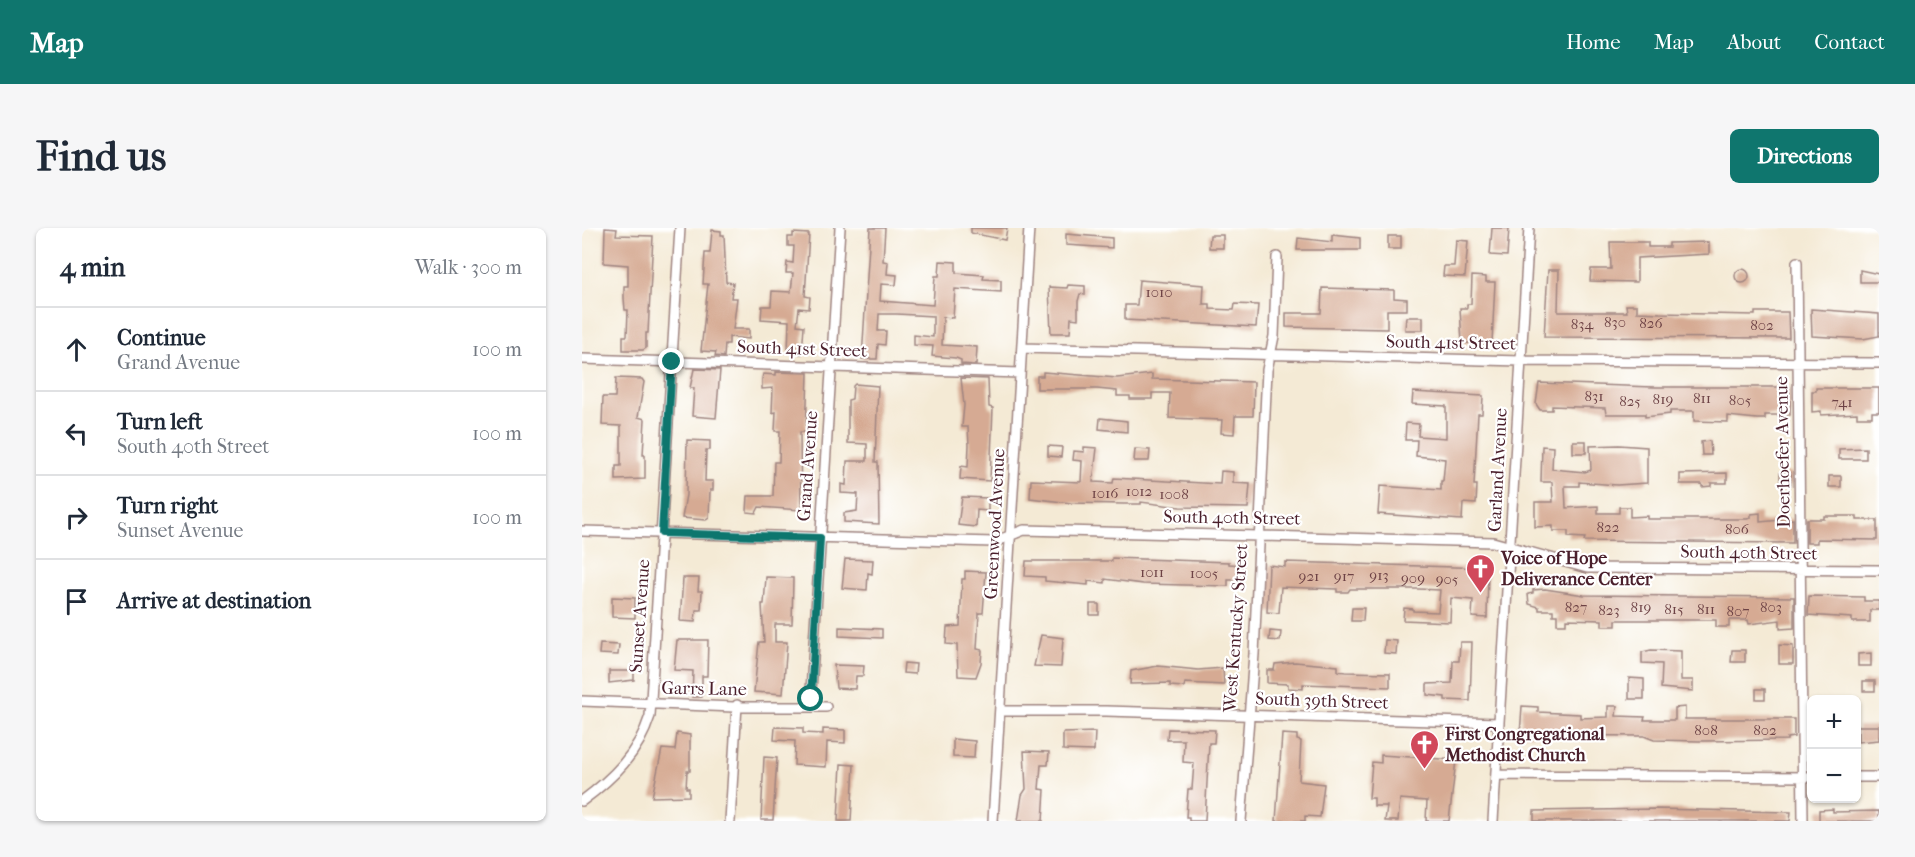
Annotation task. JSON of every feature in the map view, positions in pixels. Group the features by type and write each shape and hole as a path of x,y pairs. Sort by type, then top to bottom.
{"street":[{"name":"Sunset Avenue","path":"582,801 614,776 633,753 647,725 651,704 680,228"},
{"name":"Grand Avenue","path":"810,707 840,228"},
{"name":"Greenwood Avenue","path":"993,821 1029,228"},
{"name":"Garland Avenue","path":"1493,821 1529,228"},
{"name":"West Kentucky Street","path":"1241,821 1247,715 1254,654 1258,536 1270,355 1274,336 1277,257"},
{"name":"Doerhoefer Avenue","path":"1797,262 1801,570 1807,776 1803,821"},
{"name":"South 41st Street","path":"1022,348 1521,361 1879,363"},
{"name":"South 41st Street","path":"582,359 1020,373"},
{"name":"South 40th Street","path":"582,531 994,543 1024,530 1493,542 1510,545 1578,567 1879,570"},
{"name":"Garrs Lane","path":"582,701 826,707"},
{"path":"730,821 737,705"},
{"name":"South 39th Street","path":"1000,711 1106,711 1499,723"},
{"path":"1496,775 1807,776"},
{"path":"1861,777 1879,777"}],"building":[{"path":"605,228 617,229 616,235 653,236 648,333 646,333 646,348 643,350 623,350 623,336 627,336 628,310 625,310 624,286 628,286 628,265 604,263"},
{"path":"870,228 885,228 883,261 888,262 887,274 897,275 896,285 881,284 880,301 933,305 935,276 939,276 940,261 956,262 956,273 984,275 983,279 1001,280 1001,292 955,289 953,318 943,317 942,345 977,347 976,365 961,364 961,360 956,358 932,356 933,346 914,345 914,335 933,337 933,316 897,314 879,314 878,331 886,331 885,345 878,344 877,359 862,359"},
{"path":"971,228 1007,228 1005,240 971,233"},
{"path":"1492,228 1509,228 1507,256 1490,255"},
{"path":"712,230 721,231 721,235 724,235 726,282 733,283 731,298 737,298 733,329 749,329 749,339 729,337 729,344 725,344 724,357 715,356 716,352 701,351 708,284 703,284 705,253 710,253"},
{"path":"793,233 809,234 805,296 810,297 809,309 799,308 797,325 804,326 802,354 788,353 789,321 761,319 762,306 771,306 772,291 791,292 793,273 786,273 787,262 793,263 794,246 788,246 788,237 793,237"},
{"path":"1066,234 1112,238 1112,248 1066,245"},
{"path":"1210,235 1223,235 1223,248 1209,248"},
{"path":"1332,235 1360,238 1360,250 1297,250 1298,238 1332,242"},
{"path":"1388,236 1401,236 1401,249 1388,249"},
{"path":"1456,240 1468,241 1465,277 1443,276 1444,266 1454,266"},
{"path":"1610,242 1648,242 1648,247 1669,247 1669,243 1709,242 1709,254 1637,258 1637,282 1590,281 1591,269 1611,269"},
{"path":"1739,269 1745,269 1749,276 1745,283 1739,283 1735,279 1735,273"},
{"path":"1548,270 1559,270 1558,312 1627,312 1626,305 1637,305 1637,312 1755,315 1755,312 1788,312 1789,338 1544,337"},
{"path":"1860,270 1879,274 1879,282 1860,282"},
{"path":"1472,276 1486,277 1486,282 1495,282 1492,343 1462,343 1460,308 1467,308 1467,304 1471,304"},
{"path":"1139,280 1204,285 1203,304 1210,304 1210,309 1234,310 1235,304 1258,305 1256,327 1125,320 1125,305 1137,305"},
{"path":"1068,285 1085,286 1085,295 1080,294 1078,301 1078,319 1071,318 1070,333 1051,333 1049,287 1067,288"},
{"path":"1322,288 1394,290 1394,298 1407,299 1407,310 1387,310 1387,329 1286,327 1286,313 1321,313"},
{"path":"1811,309 1879,314 1879,336 1863,339 1812,336"},
{"path":"1406,317 1423,317 1423,330 1405,330"},
{"path":"694,369 720,370 716,418 692,416 694,388 690,388"},
{"path":"776,372 808,373 806,432 800,432 801,510 759,507 756,513 747,512 748,496 773,496 774,462 779,462 780,431 775,431 776,412 772,413 773,388 762,389 762,379 763,374 776,375"},
{"path":"1043,372 1117,378 1152,374 1152,379 1254,382 1253,416 1235,416 1234,434 1221,433 1222,420 1169,418 1170,393 1152,393 1152,399 1130,399 1130,396 1117,396 1117,391 1037,389 1037,376 1043,376"},
{"path":"616,378 642,379 644,382 638,417 645,419 643,455 645,455 645,479 616,480 616,466 621,466 621,426 602,425 603,397 615,397"},
{"path":"961,378 988,379 989,407 993,408 990,481 960,479 961,466 968,467 969,445 968,427 962,427 964,405"},
{"path":"1539,383 1654,387 1790,387 1790,415 1765,415 1765,419 1728,416 1728,422 1694,421 1694,411 1670,411 1670,414 1645,417 1645,414 1606,414 1605,408 1552,406 1552,410 1540,410 1536,404"},
{"path":"855,384 878,386 875,462 878,462 879,524 844,522 844,513 857,511 858,494 841,493 841,484 846,485 847,461 867,461 867,444 848,443 848,400 852,399"},
{"path":"1816,388 1879,388 1879,412 1872,412 1872,417 1857,417 1857,413 1821,415 1821,411 1812,412 1812,391 1816,391"},
{"path":"1413,392 1483,396 1482,414 1478,414 1474,485 1477,485 1476,504 1463,503 1462,520 1378,514 1380,486 1441,490 1445,459 1416,456 1417,440 1405,440 1406,423 1419,424 1418,436 1446,438 1446,406 1412,404"},
{"path":"1100,418 1127,421 1127,432 1099,429"},
{"path":"687,440 710,441 710,450 706,450 705,481 713,481 713,490 710,490 709,518 706,520 682,518 686,495"},
{"path":"1573,441 1586,441 1586,453 1573,453"},
{"path":"1710,441 1711,455 1702,455 1701,442"},
{"path":"1048,446 1062,447 1061,457 1048,456"},
{"path":"1542,446 1553,447 1552,469 1585,472 1591,470 1590,446 1647,447 1647,483 1617,485 1579,482 1579,486 1565,486 1566,508 1598,506 1598,513 1619,513 1619,507 1630,507 1630,517 1647,516 1647,519 1747,519 1751,518 1751,514 1760,513 1760,522 1793,519 1793,543 1584,541 1585,538 1568,537 1568,531 1553,531 1553,526 1535,527 1535,502 1553,502 1552,482 1541,482"},
{"path":"1084,447 1097,448 1093,482 1113,483 1114,478 1220,484 1221,471 1233,472 1233,483 1250,484 1248,508 1180,507 1141,502 1141,504 1071,503 1030,498 1031,480 1081,482 1082,461 1073,460 1074,451 1084,452"},
{"path":"1866,448 1866,459 1839,459 1839,449"},
{"path":"1135,449 1150,450 1149,461 1134,461"},
{"path":"1727,473 1727,483 1711,483 1711,486 1702,487 1702,484 1680,484 1680,474"},
{"path":"1780,473 1791,473 1791,485 1780,485"},
{"path":"1829,476 1841,476 1841,487 1829,487"},
{"path":"962,497 988,498 988,511 977,510 976,527 958,525"},
{"path":"1824,516 1857,516 1857,520 1877,520 1877,540 1817,539 1817,543 1807,543 1807,519 1824,519"},
{"path":"1112,558 1229,562 1229,564 1243,565 1242,580 1228,580 1228,586 1143,584 1105,579 1105,583 1088,581 1088,585 1045,581 1045,577 1025,576 1026,561 1112,561"},
{"path":"845,559 873,560 872,574 868,573 867,590 842,588"},
{"path":"1285,562 1488,568 1487,618 1472,617 1473,600 1451,598 1450,622 1403,620 1404,608 1413,609 1413,611 1438,612 1440,590 1419,589 1350,589 1348,592 1337,592 1337,589 1281,587 1279,613 1267,612 1269,565 1285,567"},
{"path":"965,571 986,572 983,613 979,613 977,649 982,650 981,663 976,677 958,676 957,645 946,644 947,627 960,626 962,579 965,579"},
{"path":"766,577 793,578 792,624 775,624 775,642 787,642 783,694 754,692 759,642 764,642 762,604 764,604"},
{"path":"683,578 699,578 698,591 702,591 701,610 696,610 695,622 680,621"},
{"path":"1545,589 1584,595 1794,597 1794,628 1780,629 1780,620 1749,624 1748,620 1729,620 1729,627 1716,627 1716,620 1616,620 1616,626 1602,626 1602,620 1566,619 1566,624 1557,624 1557,615 1553,615 1553,610 1539,610 1539,607 1529,604 1528,594 1533,593 1533,590"},
{"path":"1809,596 1864,597 1864,601 1879,601 1879,610 1870,610 1870,622 1852,622 1852,618 1808,615"},
{"path":"612,597 635,598 635,618 612,617"},
{"path":"1090,604 1099,604 1099,615 1090,615"},
{"path":"1352,608 1364,608 1363,621 1351,621"},
{"path":"839,627 882,629 882,638 839,636"},
{"path":"1270,631 1281,632 1280,641 1269,640"},
{"path":"1041,635 1063,638 1061,667 1034,666"},
{"path":"677,640 708,640 707,676 702,676 702,697 692,697 693,671 674,670"},
{"path":"1385,640 1397,641 1396,654 1384,653"},
{"path":"1460,642 1472,642 1470,701 1445,700 1445,697 1427,695 1427,684 1452,683 1453,661 1459,661"},
{"path":"600,644 619,645 618,655 599,654"},
{"path":"1779,645 1793,646 1793,664 1779,664"},
{"path":"1732,650 1745,650 1745,662 1731,662"},
{"path":"1681,651 1681,680 1693,680 1693,691 1661,688 1662,664 1642,663 1642,652"},
{"path":"1871,653 1871,666 1858,666 1858,654"},
{"path":"1295,662 1338,666 1338,671 1346,672 1390,673 1390,687 1303,684 1303,689 1288,688 1288,684 1267,683 1267,670 1274,670 1275,664"},
{"path":"904,663 916,664 915,674 903,673"},
{"path":"834,665 864,666 863,676 856,676 855,689 836,688"},
{"path":"1158,666 1198,670 1223,668 1224,685 1185,683 1184,687 1170,686 1170,683 1130,684 1131,671"},
{"path":"609,671 634,671 634,680 609,683"},
{"path":"1629,678 1644,679 1644,699 1629,699"},
{"path":"1863,681 1875,681 1875,691 1863,691"},
{"path":"1756,689 1765,689 1765,699 1756,699"},
{"path":"1522,706 1538,707 1538,712 1580,714 1580,718 1608,717 1608,706 1617,706 1616,716 1645,717 1644,720 1675,720 1675,708 1685,707 1685,719 1794,719 1794,737 1787,738 1787,740 1700,741 1654,740 1644,736 1520,735"},
{"path":"1861,726 1879,726 1879,740 1861,742"},
{"path":"775,727 803,728 803,733 823,734 823,729 845,730 845,743 827,742 826,767 794,765 795,741 774,740"},
{"path":"1168,729 1215,730 1214,743 1209,743 1205,821 1189,821 1189,817 1186,817 1188,789 1192,789 1194,763 1183,762 1184,740 1167,740"},
{"path":"1095,732 1094,751 1063,750 1063,733"},
{"path":"677,733 690,735 690,771 687,771 686,788 689,788 689,796 652,797 662,749 675,750"},
{"path":"1282,734 1297,735 1297,740 1301,741 1299,781 1324,784 1320,817 1305,816 1305,821 1276,821"},
{"path":"953,739 975,741 974,758 953,757"},
{"path":"1024,751 1049,752 1048,765 1041,765 1039,789 1045,790 1043,821 1018,821 1022,795 1026,789"},
{"path":"1381,755 1456,760 1449,821 1426,821 1427,801 1400,799 1398,821 1385,821 1387,806 1374,806 1374,798 1369,798 1372,762 1381,763"},
{"path":"764,757 777,758 773,820 761,820"},
{"path":"841,764 854,765 851,821 838,821"},
{"path":"1655,809 1791,812 1790,821 1534,821 1534,811"},
{"path":"1833,809 1833,812 1879,811 1879,821 1819,821 1819,810"}],"place":[{"name":"Voice of Hope Deliverance Center","path":"1480,594"},
{"name":"First Congregational Methodist Church","path":"1424,770"}],"route":[{"path":"672,362 662,533 820,538 811,699"}]}
